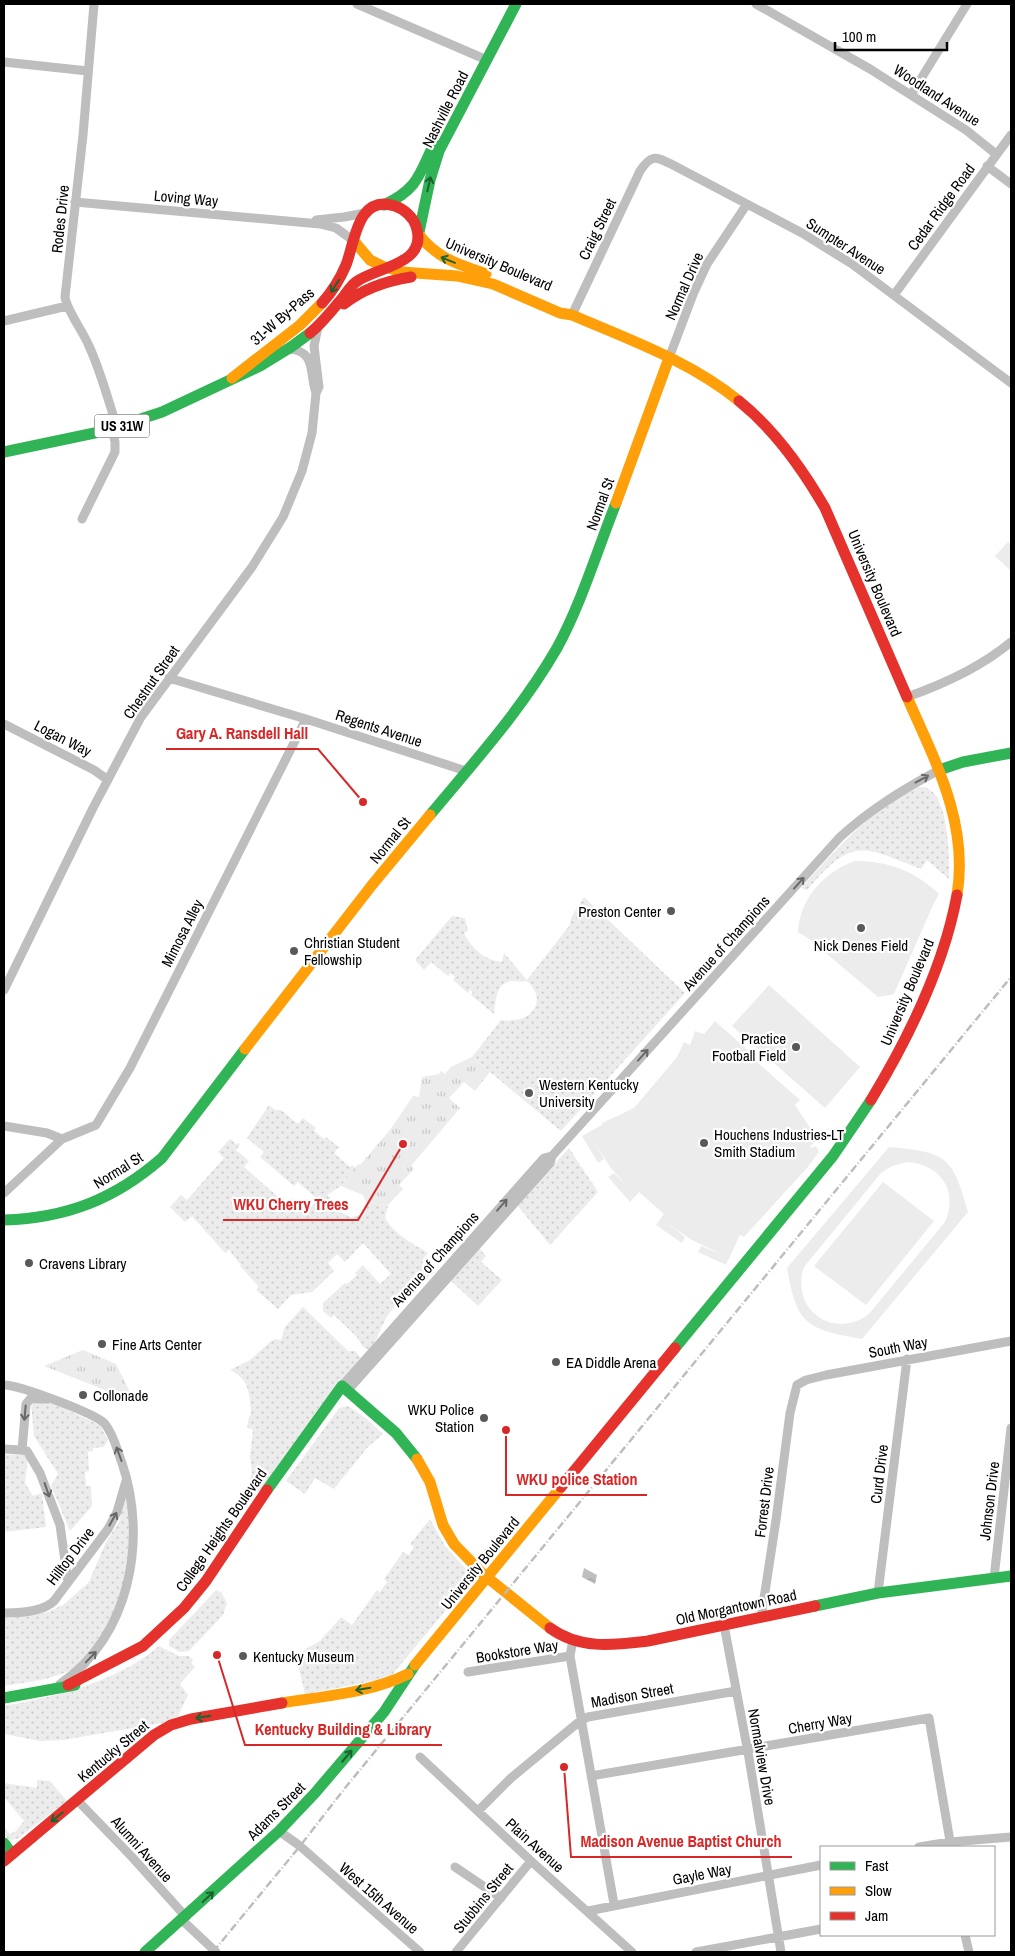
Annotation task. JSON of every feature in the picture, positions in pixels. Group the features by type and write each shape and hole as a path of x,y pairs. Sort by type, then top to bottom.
{"main road":[{"name":"Nashville Road","path":"419,233 439,151 516,4"},
{"name":"Nashville Road","path":"384,205 401,197 410,190 469,80 487,60"},
{"path":"384,205 393,206 408,213 419,233 411,256 397,265 388,268 370,260 354,241 358,224 366,213 384,205"},
{"name":"University Boulevard","path":"419,233 430,249 440,257 562,307 572,315"},
{"name":"31-W By-Pass","path":"232,378 274,345 326,299 340,277 354,241"},
{"name":"University Boulevard","path":"388,268 402,272 457,276 493,284 560,313 572,315 669,358 709,380 736,398 768,427 800,466 818,494 831,520 946,788 958,834 960,868 958,896 948,933 928,987 887,1074 856,1124 818,1174 408,1673"},
{"name":"31-W By-Pass","path":"4,452 114,428 168,409 253,369 288,349 322,323 358,280 388,268"},
{"path":"322,323 365,288 386,281 428,274"},
{"name":"Normal St","path":"4,1220 56,1214 87,1205 135,1181 162,1158 372,885 505,725 531,690 560,641 600,545 669,358"},
{"path":"939,770 963,762 1011,753"},
{"path":"345,1388 391,1429 422,1465 447,1534 459,1550 487,1577"},
{"name":"College Heights Boulevard","path":"4,1698 68,1685 143,1646 184,1608 206,1581 283,1468 345,1388"},
{"name":"Old Morgantown Road","path":"487,1577 550,1629 573,1640 600,1645 627,1644 878,1593 1011,1576"},
{"name":"Kentucky Street","path":"8,1858 78,1801 154,1735 171,1725 191,1719 376,1687 392,1682 408,1673"},
{"name":"Adams Street","path":"145,1952 184,1919 279,1831 320,1788 384,1712 408,1673"},
{"path":"4,1843 8,1858"}],"street":[{"name":"Rodes Drive","path":"67,306 65,295 76,202 94,4"},
{"path":"357,4 487,60"},
{"name":"Woodland Avenue","path":"756,4 870,69 966,130 996,154"},
{"path":"911,95 967,4"},
{"path":"4,62 88,71"},
{"name":"Cedar Ridge Road","path":"894,295 1011,135"},
{"name":"Sumpter Avenue","path":"650,158 660,159 673,165 814,240 868,276 1011,383"},
{"name":"Craig Street","path":"572,315 640,171 650,158"},
{"path":"987,166 1011,184"},
{"name":"Loving Way","path":"76,202 294,221 336,228 354,241"},
{"name":"Normal Drive","path":"669,358 694,292 707,264 747,204"},
{"name":"Loving Way","path":"294,221 344,217 366,213"},
{"path":"4,321 67,306 82,328 89,345 114,428 116,445 115,452 82,519"},
{"name":"Chestnut Street","path":"316,393 319,387 314,346 322,323"},
{"name":"Chestnut Street","path":"4,990 141,717 252,567 283,517 307,455 313,426 316,393 310,362 307,357 298,350 288,349"},
{"path":"907,697 974,668 998,653 1011,642"},
{"name":"Regents Avenue","path":"169,678 466,770"},
{"name":"Mimosa Alley","path":"4,1193 62,1139 96,1125 130,1068 306,719"},
{"name":"Logan Way","path":"4,724 94,770 108,780"},
{"name":"Avenue of Champions","path":"345,1388 544,1158 552,1156 840,837 888,798 939,770"},
{"path":"4,1126 47,1132 62,1139"},
{"name":"South Way","path":"795,1389 800,1382 819,1377 1011,1341"},
{"name":"Curd Drive","path":"878,1593 908,1359"},
{"path":"4,1385 19,1387 51,1398 104,1423 111,1433 131,1499 132,1546 129,1575 121,1607 112,1627 93,1655 66,1680 54,1688"},
{"name":"Forrest Drive","path":"761,1618 776,1520 785,1441 795,1389"},
{"path":"22,1450 28,1401 30,1399 51,1398"},
{"name":"Johnson Drive","path":"994,1578 1011,1428"},
{"path":"4,1449 22,1450 32,1457 40,1473 60,1525 68,1582"},
{"name":"Hilltop Drive","path":"4,1613 27,1611 50,1605 112,1520 123,1495 126,1479"},
{"name":"Normalview Drive","path":"724,1625 769,1874 781,1952"},
{"path":"573,1640 570,1656 580,1721 614,1904"},
{"name":"Bookstore Way","path":"468,1672 570,1656"},
{"name":"Madison Street","path":"478,1811 511,1778 580,1721 588,1717 736,1691"},
{"name":"Cherry Way","path":"591,1776 929,1718 950,1845"},
{"name":"Plain Avenue","path":"420,1757 632,1952"},
{"name":"Alumni Avenue","path":"78,1801 130,1855 184,1919 216,1952"},
{"name":"West 15th Avenue","path":"279,1831 320,1864 420,1952"},
{"path":"934,1846 1011,1837"},
{"name":"Stubbins Street","path":"456,1952 531,1861"},
{"name":"Gayle Way","path":"588,1911 614,1904 820,1865"},
{"path":"455,1867 501,1898"},
{"path":"696,1952 820,1929"},
{"path":"965,1936 969,1952"}],"green space":[{"path":"1008,542 1011,545 1011,571 995,556"},
{"path":"920,787 930,789 937,797 942,810 948,840 949,879 927,860 921,869 870,851 858,851 847,854 835,861 807,890 801,888 841,845 871,817 903,795"},
{"name":"Nick Denes Field","path":"855,861 879,863 901,869 921,879 939,894 894,994 878,997 809,939 798,932 803,908 816,888 833,872"},
{"path":"584,897 685,993 561,1131 472,1057 501,1020 511,1021 520,1019 533,1010 537,997 534,989 527,981 511,981 506,983 499,989 497,994 494,1014 471,995 473,992 470,990 468,993 453,980 455,977 451,973 448,976 431,962 424,970 415,960 452,916 465,918 468,931 464,933 479,953 490,959 502,962 504,953 527,980 569,926 572,916"},
{"name":"Practice Football Field","path":"769,985 860,1067 825,1108 732,1026"},
{"name":"Houchens Industries-LT Smith Stadium","path":"715,1021 751,1053 749,1055 800,1100 795,1105 818,1140 810,1146 811,1148 816,1146 819,1152 807,1168 744,1237 740,1235 726,1265 698,1252 701,1246 721,1254 692,1240 668,1224 685,1237 682,1243 656,1225 664,1214 639,1192 630,1202 608,1177 614,1173 629,1189 610,1167 594,1141 604,1159 598,1163 582,1136 602,1125 602,1123 634,1108 677,1057 684,1042 690,1045 695,1031 704,1034"},
{"path":"472,1057 490,1072 475,1091 464,1082 449,1098 460,1108 411,1166 414,1169 399,1185 403,1189 388,1205 366,1203 363,1195 341,1186 358,1164 360,1165 390,1130 413,1096 419,1097 422,1077 439,1074 441,1071 445,1074 451,1067"},
{"path":"269,1105 275,1110 281,1110 298,1124 303,1118 316,1128 314,1131 339,1147 334,1153 350,1167 352,1165 355,1168 341,1186 327,1195 331,1199 335,1210 351,1217 361,1215 366,1203 388,1205 385,1218 389,1224 404,1238 428,1253 423,1259 422,1267 429,1273 436,1272 415,1286 396,1305 386,1318 369,1350 363,1347 357,1337 334,1315 331,1318 323,1311 323,1303 357,1275 355,1273 363,1265 380,1284 391,1274 363,1243 345,1262 337,1254 328,1263 334,1271 312,1292 291,1295 278,1309 256,1290 259,1287 240,1266 229,1250 225,1253 192,1216 185,1222 170,1207 181,1195 187,1200 224,1158 218,1152 230,1139 240,1145 236,1150 249,1161 244,1167 286,1204 292,1198 304,1209 308,1205 311,1207 316,1201 313,1199 315,1197 298,1182 294,1186 260,1157 264,1152 247,1138"},
{"path":"889,1147 923,1151 935,1155 944,1160 951,1168 963,1193 968,1212 862,1339 828,1332 808,1322 795,1302 787,1268","holes":["907,1162 929,1168 944,1181 950,1200 945,1222 869,1314 855,1321 842,1324 829,1322 818,1316 809,1307 803,1296 801,1282 804,1267 881,1173 892,1166"]},
{"path":"569,1148 598,1192 550,1245 517,1205"},
{"path":"883,1182 934,1221 866,1305 814,1266"},
{"path":"479,1248 486,1256 481,1262 502,1280 478,1306 450,1280"},
{"path":"303,1307 348,1351 355,1351 361,1358 261,1492 253,1489 250,1477 252,1474 250,1456 253,1430 247,1427 251,1415 248,1389 242,1378 230,1370 250,1360 275,1339 281,1340 285,1327"},
{"path":"83,1350 116,1364 135,1402 44,1366"},
{"path":"52,1403 100,1425 108,1440 104,1447 93,1448 93,1451 88,1452 89,1471 85,1472 86,1486 91,1486 92,1506 70,1531 51,1486 58,1474 34,1436 31,1404"},
{"path":"348,1406 367,1419 383,1434 367,1448 334,1489 315,1478 305,1494 286,1481 339,1408"},
{"path":"24,1454 28,1459 25,1483 33,1496 42,1493 46,1527 4,1532 4,1455"},
{"path":"127,1486 130,1517 129,1554 120,1601 93,1654 70,1671 46,1679 4,1686 4,1617 48,1612 63,1605 89,1582 106,1542 119,1522"},
{"path":"430,1519 445,1546 466,1569 468,1579 466,1586 392,1675 383,1679 305,1694 298,1664 301,1653 320,1641 341,1617 352,1625 377,1590 380,1592 387,1582 384,1579 403,1552 409,1555 414,1547 410,1544"},
{"path":"216,1590 221,1592 227,1603 223,1615 189,1651 180,1652 169,1646 169,1640"},
{"path":"159,1646 179,1656 189,1656 193,1660 191,1663 195,1667 180,1684 188,1695 178,1716 162,1723 63,1740 40,1741 4,1734 4,1705 51,1696 116,1674 145,1657"},
{"path":"37,1780 50,1781 67,1801 17,1839 9,1840 4,1834 4,1827 10,1834 16,1831 24,1821 4,1797 4,1783 37,1788"}],"water":[{"path":"584,1568 597,1575 595,1584 582,1577"}],"railway":[{"path":"213,1952 345,1788 1011,977"}],"traffic: fast":[{"path":"419,232 430,180 439,151 516,4"},
{"path":"384,205 411,187 421,173 434,144"},
{"path":"4,452 104,431 162,412 260,366 310,333"},
{"path":"430,815 481,755 529,692 557,648 581,595 616,503"},
{"path":"939,770 963,762 1011,753"},
{"path":"4,1220 49,1215 69,1210 89,1204 126,1185 162,1158 245,1049"},
{"path":"675,1348 833,1156 871,1100"},
{"path":"267,1490 342,1386 396,1433 417,1459"},
{"path":"815,1606 878,1593 1011,1576"},
{"path":"145,1952 279,1831 315,1793 384,1712 415,1665"},
{"path":"4,1698 75,1685"},
{"path":"4,1843 12,1854"}],"traffic: slow":[{"path":"419,235 434,250 449,260 486,274"},
{"path":"354,241 370,260 382,266 402,272 457,276 493,284 560,313 572,315 659,352 700,374 739,401"},
{"path":"232,378 300,325 322,303"},
{"path":"616,503 669,358"},
{"path":"907,697 938,769 954,818 959,868 957,895"},
{"path":"245,1049 372,885 430,815"},
{"path":"417,1459 430,1482 443,1525 454,1544 483,1574 550,1628"},
{"path":"415,1665 561,1487"},
{"path":"282,1703 363,1690 408,1674"}],"traffic: jam":[{"path":"310,333 356,282 408,257 415,249 418,239 413,219 402,209 382,204 373,207 365,213 355,233 344,270 322,303"},
{"path":"344,304 376,286 411,277"},
{"path":"739,401 764,424 787,450 825,508 907,697"},
{"path":"871,1100 911,1027 934,975 957,895"},
{"path":"561,1487 675,1348"},
{"path":"68,1685 143,1646 184,1608 206,1581 267,1490"},
{"path":"550,1628 561,1635 585,1643 623,1644 648,1641 815,1606"},
{"path":"4,1861 154,1735 171,1725 191,1719 282,1703"}],"place":[{"name":"Gary A. Ransdell Hall","path":"363,802"},
{"name":"Preston Center","path":"671,911"},
{"name":"Nick Denes Field","path":"861,928"},
{"name":"Christian Student Fellowship","path":"294,951"},
{"name":"Practice Football Field","path":"796,1047"},
{"name":"Western Kentucky University","path":"529,1093"},
{"name":"Houchens Industries-LT Smith Stadium","path":"704,1143"},
{"name":"WKU Cherry Trees","path":"403,1144"},
{"name":"Cravens Library","path":"29,1263"},
{"name":"Fine Arts Center","path":"102,1344"},
{"name":"EA Diddle Arena","path":"556,1362"},
{"name":"Collonade","path":"83,1395"},
{"name":"WKU Police Station","path":"484,1418"},
{"name":"WKU police Station","path":"506,1430"},
{"name":"Kentucky Building & Library","path":"217,1655"},
{"name":"Kentucky Museum","path":"243,1656"},
{"name":"Madison Avenue Baptist Church","path":"564,1767"}]}
